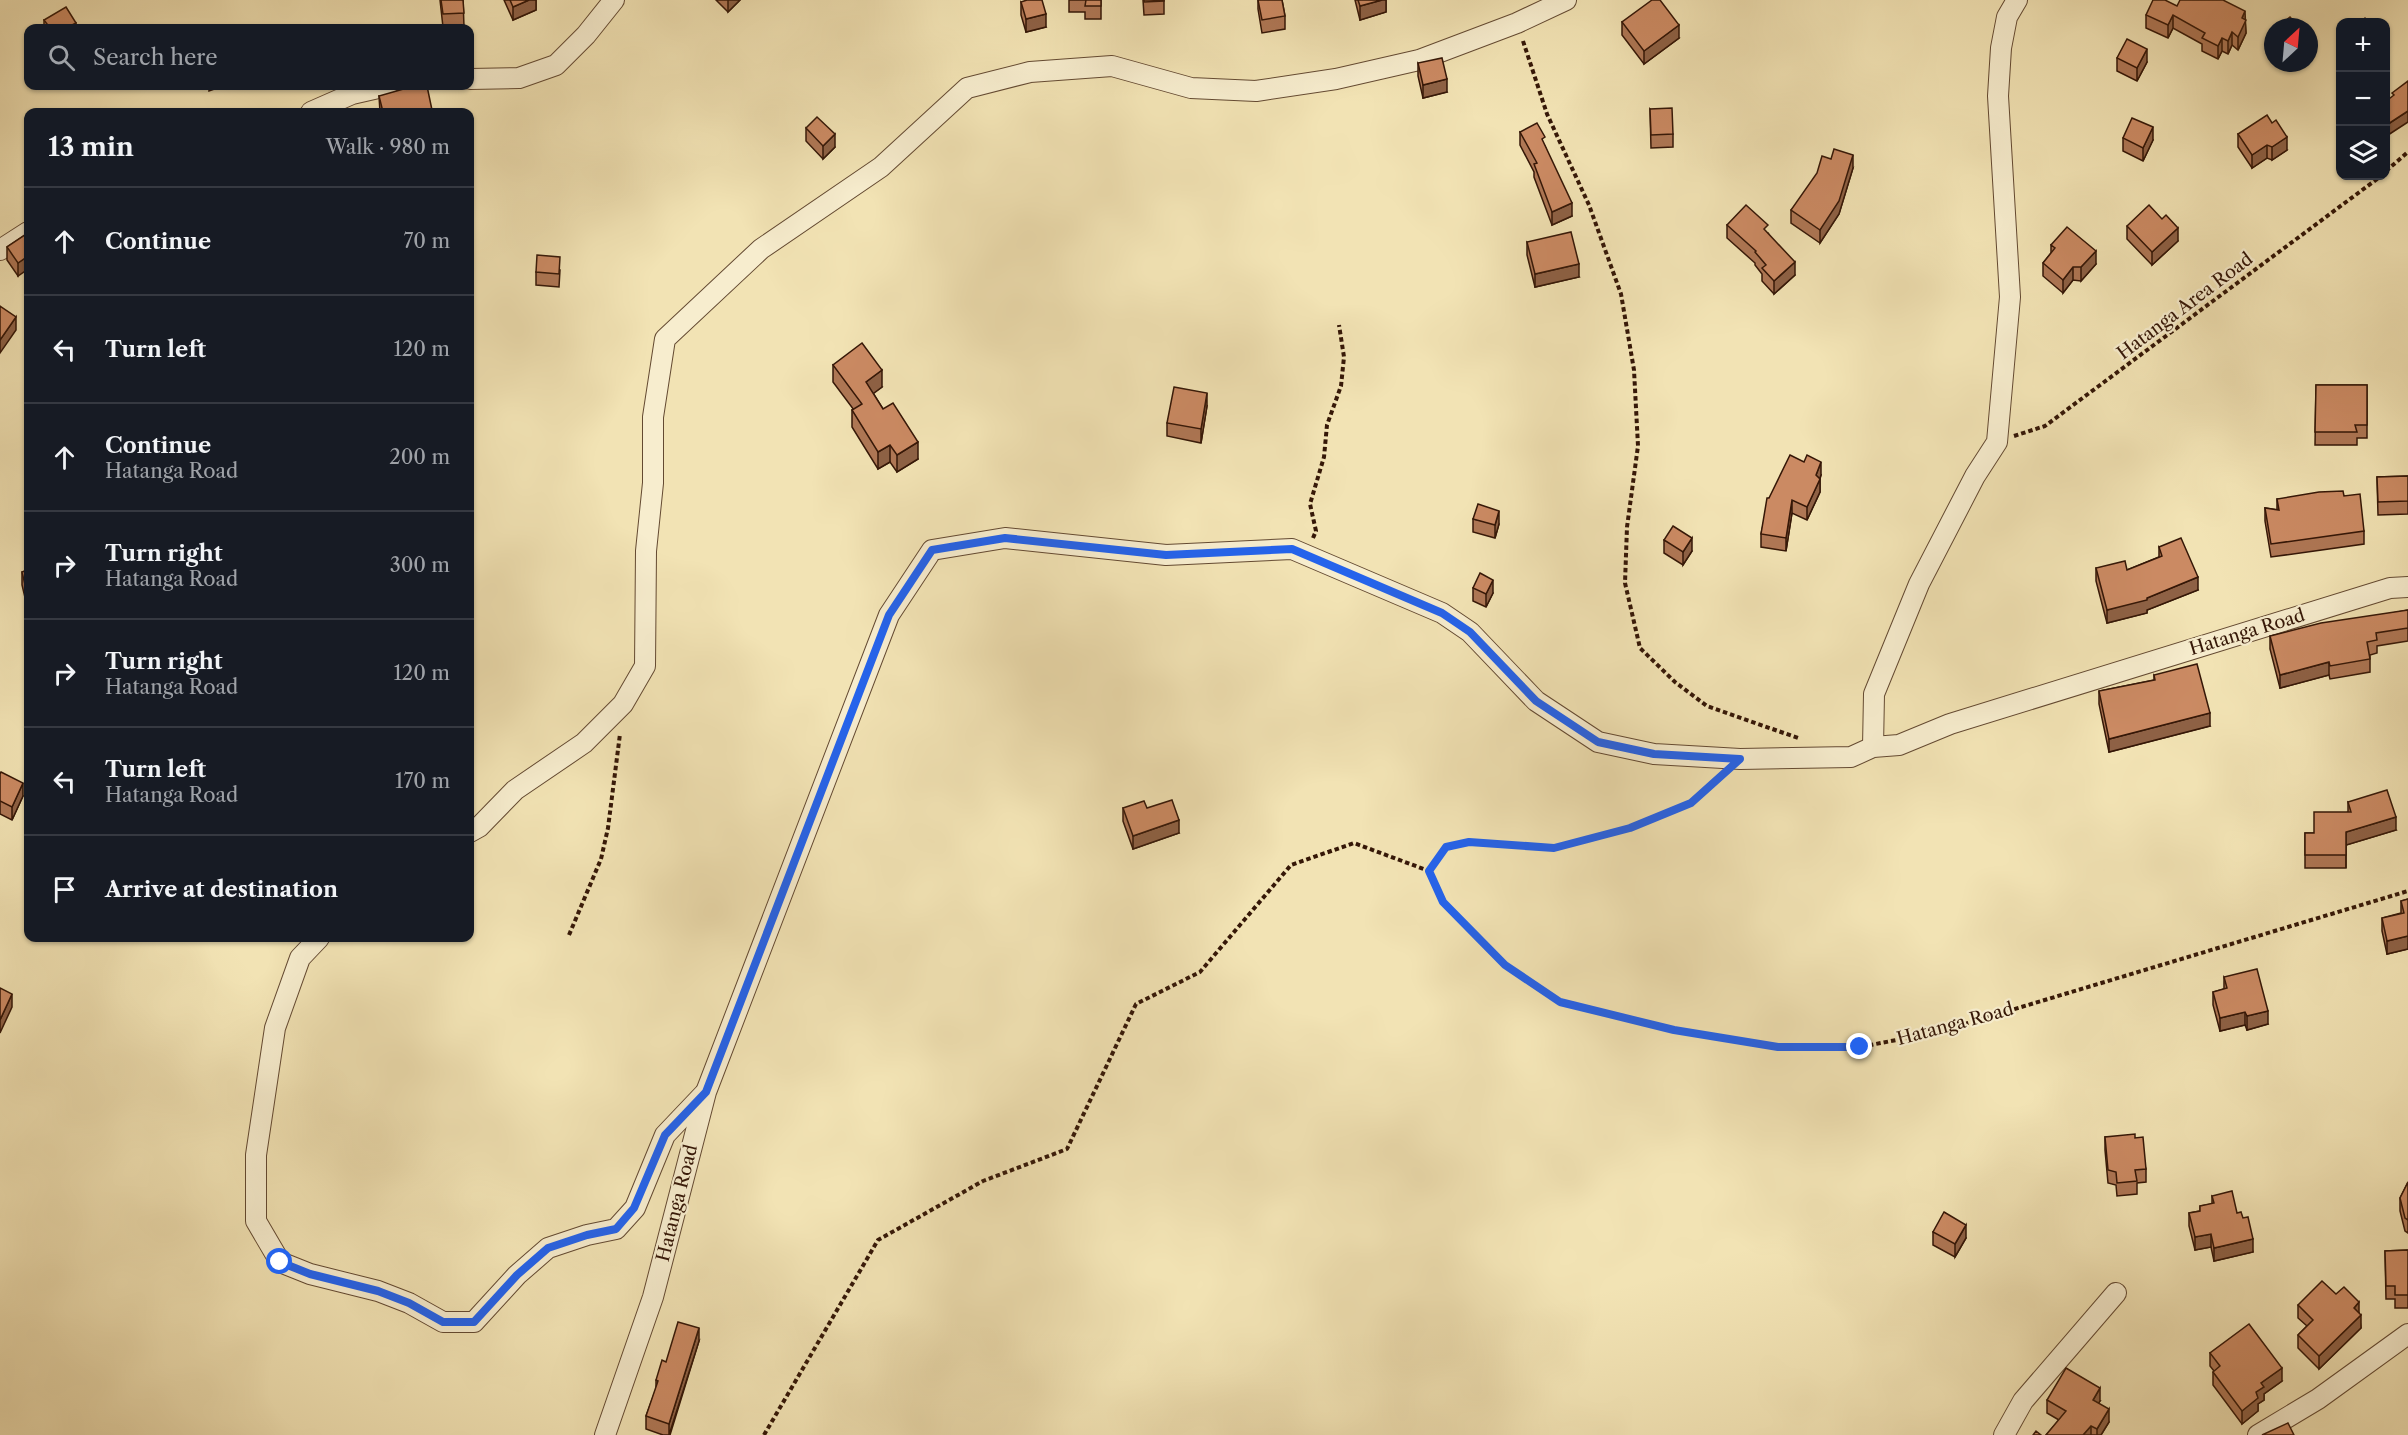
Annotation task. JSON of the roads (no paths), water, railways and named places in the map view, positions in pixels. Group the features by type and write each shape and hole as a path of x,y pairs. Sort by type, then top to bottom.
{"street":[{"path":"474,79 519,78 556,65 586,35 614,0"},
{"path":"474,830 515,790 584,743 623,704 645,666 646,551 652,483 653,417 664,339 761,249 881,167 967,88 1030,72 1112,66 1191,88 1256,91 1336,79 1419,60 1516,23 1566,0"},
{"path":"1873,747 1874,694 1919,584 1975,476 1996,442 2010,297 1998,96 2001,48 2007,16 2017,0"},
{"path":"319,108 352,94 370,90"},
{"path":"0,250 24,235"},
{"name":"Hatanga Road","path":"605,1435 653,1297 706,1092 889,615 932,550 1005,538 1166,555 1292,549 1442,613 1470,632 1536,701 1598,742 1654,754 1740,759 1851,757 1873,747 1899,745 1950,724 2134,666 2390,588 2408,586"},
{"path":"315,942 300,958 275,1028 256,1155 256,1221 280,1262 300,1270 378,1291 409,1303 443,1322 474,1322 517,1275 548,1248 587,1235 616,1229 634,1208 665,1135 706,1092"},
{"path":"2004,1435 2023,1401 2116,1293"},
{"path":"2259,1435 2318,1399 2408,1334"}]}
